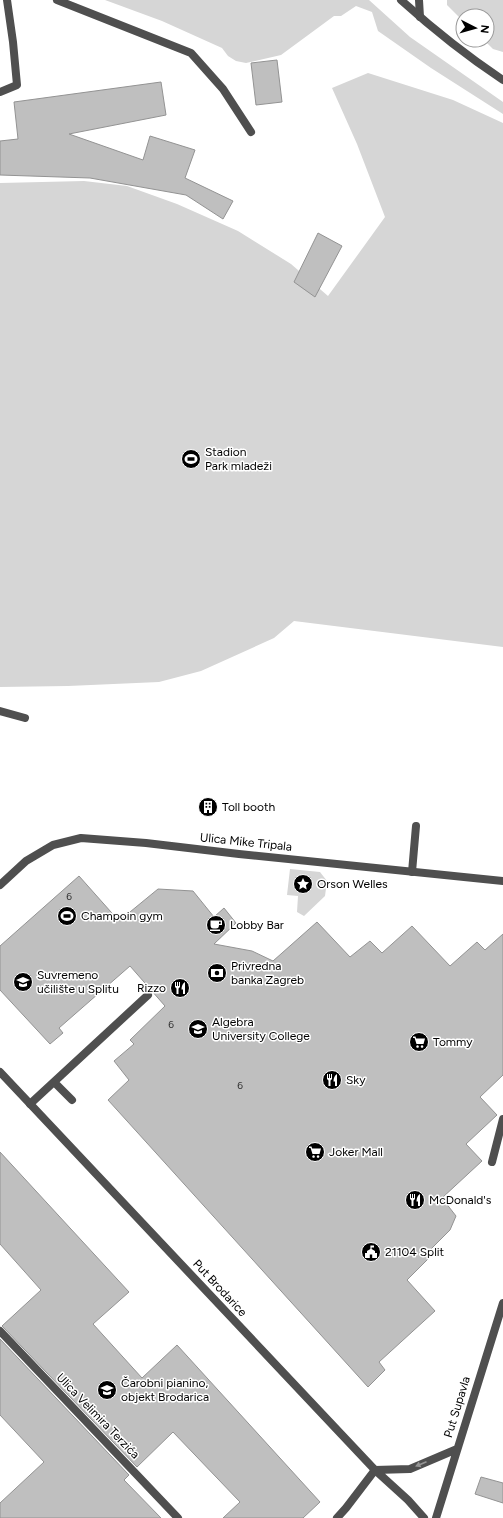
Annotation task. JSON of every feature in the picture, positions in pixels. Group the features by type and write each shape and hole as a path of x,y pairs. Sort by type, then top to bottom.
{"street":[{"path":"0,92 18,85 7,0"},
{"path":"57,0 190,53 223,90 251,132"},
{"path":"401,0 483,67 503,80"},
{"path":"419,0 420,17"},
{"path":"0,711 24,718"},
{"path":"412,872 416,826"},
{"name":"Ulica Mike Tripala","path":"0,885 26,861 53,845 81,838 146,842 239,854 503,881"},
{"path":"30,1104 148,995"},
{"name":"Put Brodarice","path":"0,1072 375,1470 408,1500 424,1518"},
{"path":"54,1082 72,1100"},
{"path":"492,1162 503,1119"},
{"name":"Put Supavla","path":"436,1518 503,1304"},
{"name":"Ulica Velimira Terzića","path":"0,1330 178,1518"},
{"path":"337,1518 375,1470 410,1469 457,1449"}],"shaded area":[{"path":"105,0 369,0 410,37 503,102 503,114 431,68 378,31 372,12 356,6 341,16 334,16 281,55 246,63 236,61 228,56 222,48 162,21"},
{"path":"447,0 503,0 503,52 492,48 495,48 495,8 455,8 455,13 447,5"},
{"name":"Stadion Park mladeži","path":"368,73 453,100 503,123 503,647 294,621 274,638 201,671 159,682 0,687 0,183 84,181 127,186 177,204 238,231 291,264 328,296 385,217 357,144 332,88"},
{"path":"290,869 320,872 327,881 325,896 304,916 297,912 298,896 287,895"}],"building":[{"path":"277,60 282,102 256,105 251,63"},
{"path":"161,82 166,115 69,134 143,160 150,136 195,150 185,178 233,201 223,219 186,195 90,178 0,175 0,141 18,139 14,102"},
{"path":"318,233 342,246 315,297 294,282"},
{"name":"Joker Mall","path":"79,876 119,921 158,889 193,891 214,917 224,908 236,923 214,944 252,951 273,961 317,922 350,957 370,941 382,953 412,926 450,966 477,942 485,950 503,934 503,1075 480,1097 497,1115 466,1144 482,1161 442,1198 456,1216 450,1230 426,1254 429,1258 407,1280 435,1311 379,1362 385,1370 368,1387 108,1100 129,1080 114,1061 134,1044 130,1040 165,1006 130,966 59,1028 63,1033 50,1044 0,990 0,946"},
{"path":"0,1152 129,1292 93,1324 142,1378 177,1345 320,1502 303,1518 223,1518 240,1502 173,1432 137,1467 2,1326 41,1290 0,1244"},
{"path":"0,1339 129,1475 124,1480 161,1518 0,1518 0,1503 44,1462 0,1415"},
{"path":"481,1477 503,1483 503,1503 475,1494"}],"place":[{"name":"Stadion Park mladeži","path":"191,459"},
{"name":"Toll booth","path":"208,807"},
{"name":"Orson Welles","path":"303,884"},
{"name":"Champoin gym","path":"67,916"},
{"name":"Lobby Bar","path":"216,925"},
{"name":"Privredna banka Zagreb","path":"217,973"},
{"name":"Suvremeno učilište u Splitu","path":"23,982"},
{"name":"Rizzo","path":"180,988"},
{"name":"Algebra University College","path":"198,1029"},
{"name":"Tommy","path":"419,1042"},
{"name":"Sky","path":"332,1080"},
{"name":"Joker Mall","path":"315,1152"},
{"name":"McDonald's","path":"415,1200"},
{"name":"21104 Split","path":"371,1252"},
{"name":"Čarobni pianino, objekt Brodarica","path":"107,1390"}]}
